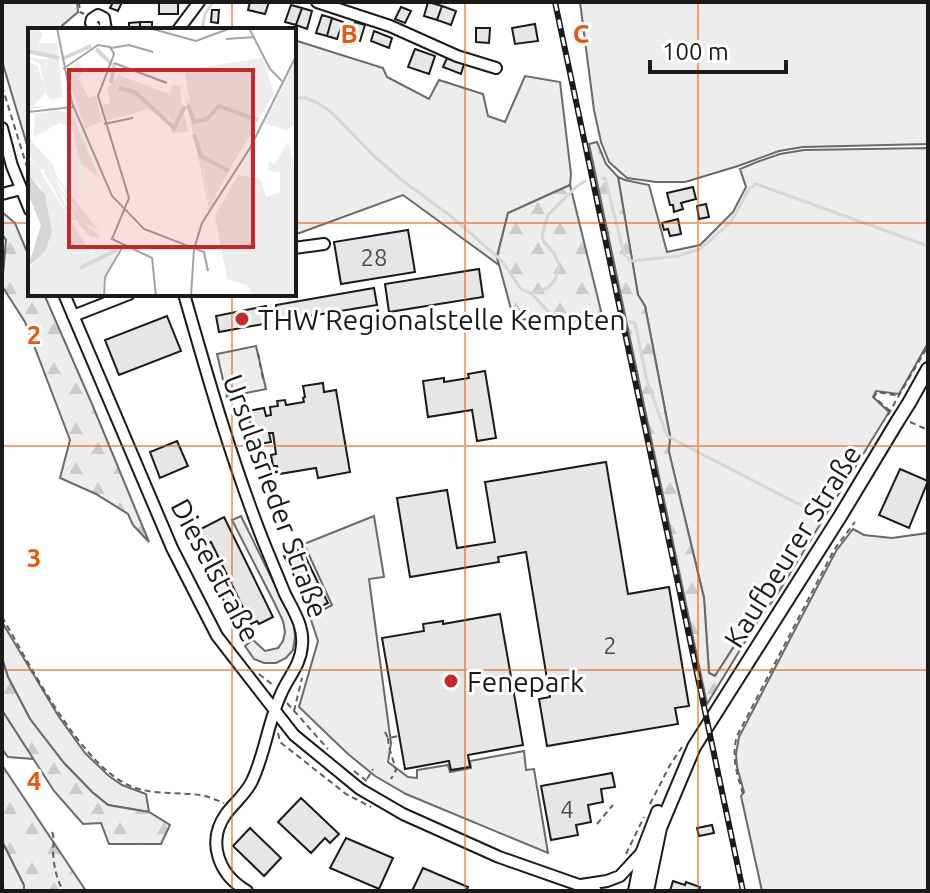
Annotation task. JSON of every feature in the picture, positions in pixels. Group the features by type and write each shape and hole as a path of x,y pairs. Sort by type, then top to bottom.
{"main road":[{"name":"Kaufbeurer Straße","path":"635,891 643,851 673,775 694,747 841,515 892,419 928,369"},
{"name":"Kaufbeurer Straße","path":"647,891 660,828 694,747"}],"street":[{"path":"180,28 199,2"},
{"path":"317,2 390,26 457,56 496,68"},
{"path":"94,28 92,19 98,15 103,16 106,28"},
{"path":"2,128 28,205"},
{"path":"2,194 21,189"},
{"path":"296,248 324,244"},
{"name":"Dieselstraße","path":"65,296 172,548 217,636 294,735 381,803 499,857 596,891"},
{"path":"73,316 124,296"},
{"name":"Ursulasrieder Straße","path":"185,296 211,389 249,502 302,636 300,657 281,694 258,768 250,785 220,825 215,843 217,857 230,877 247,891"},
{"path":"584,888 620,876 643,851"}],"path":[{"path":"79,2 80,12 92,19"},
{"path":"2,86 28,170"},
{"path":"892,419 928,346"},
{"path":"258,353 263,379"},
{"path":"743,794 735,767 737,736 834,550 855,522"},
{"path":"2,617 61,716 87,751 110,773 123,782 148,791 207,796 232,806"},
{"path":"257,673 281,694"},
{"path":"293,712 334,756"},
{"path":"385,732 396,770 391,779"},
{"path":"388,738 399,736"},
{"path":"388,754 389,747"},
{"path":"345,764 376,790"},
{"path":"366,780 373,769"},
{"path":"597,824 613,805"},
{"path":"52,832 55,838 55,875 63,891"}],"shaded area":[{"path":"2,2 77,2 78,12 59,28 28,28 28,148 2,61"},
{"path":"580,2 928,2 928,144 803,147 779,151 685,182 627,178 609,162 601,142"},
{"path":"296,41 383,68 387,77 429,99 439,80 483,94 488,116 505,122 525,76 560,82 570,185 508,213 497,257 499,265 403,195 296,234"},
{"path":"928,148 928,343 899,394 876,391 873,397 889,412 778,593 754,627 742,634 715,676 709,673 704,598 669,452 670,435 645,306 638,295 618,177 649,185 667,252 700,245 733,212 746,187 740,169 757,162 804,150"},
{"path":"256,346 266,389 227,397 217,354"},
{"path":"241,516 294,624 293,650 276,663 254,659 245,646 253,640 265,651 278,648 285,632 283,621 232,520"},
{"path":"374,516 384,577 369,579 391,743 388,762 408,777 417,778 417,770 448,765 450,772 471,768 470,761 524,751 526,770 534,769 548,853 406,794 375,776 299,707 318,641 310,617 332,605 304,544"},
{"path":"853,529 864,535 892,538 928,533 928,891 762,891 741,796 744,792 736,754 739,737 836,551"},
{"path":"2,622 59,717 85,753 122,785 146,794 149,812 108,805 64,763 30,719 8,677 2,658"},
{"path":"2,710 34,759 8,757 2,749"},
{"path":"2,841 24,885 24,891 2,891"}],"green space":[{"path":"597,142 606,164 618,177 638,295 645,306 670,436 669,452 704,598 709,673 715,676 742,634 754,627 707,704 589,144"},
{"path":"570,185 602,315 514,320 497,257 508,213"},
{"path":"2,212 15,223 28,254 28,296 45,296 149,542 133,525 128,514 96,494 60,478 70,440 25,322 2,286 6,240 2,234"},
{"path":"2,658 8,677 30,719 64,763 108,805 149,812 170,825 161,844 109,844 101,823 83,824 54,791 2,710"},
{"path":"2,765 86,891 24,891 24,885 2,841"}],"building":[{"path":"113,2 122,2 118,11 110,8"},
{"path":"159,2 178,2 178,14 159,14"},
{"path":"250,2 269,2 265,14 248,10"},
{"path":"428,2 442,6 437,20 424,16"},
{"path":"291,5 302,8 296,25 285,22"},
{"path":"442,6 456,11 451,25 437,20"},
{"path":"401,7 411,11 405,23 395,19"},
{"path":"302,8 312,11 307,29 296,25"},
{"path":"212,10 219,10 218,23 211,22"},
{"path":"322,15 332,18 327,36 316,33"},
{"path":"332,18 343,22 337,39 327,36"},
{"path":"140,22 140,28 129,28 129,23"},
{"path":"140,22 152,22 152,28 140,28"},
{"path":"355,22 365,25 360,41 350,37"},
{"path":"535,24 538,41 515,44 512,28"},
{"path":"476,28 490,28 489,43 476,42"},
{"path":"374,31 392,38 389,48 371,41"},
{"path":"415,49 435,56 429,74 408,67"},
{"path":"447,58 464,64 461,74 443,67"},
{"path":"693,187 696,199 681,203 683,209 674,212 667,193"},
{"path":"706,204 709,217 699,219 697,206"},
{"path":"678,219 681,234 670,236 662,223"},
{"path":"408,230 415,272 341,284 334,242"},
{"path":"479,269 483,297 389,312 385,284"},
{"path":"374,288 377,305 279,321 276,305"},
{"name":"THW Regionalstelle Kempten","path":"266,306 269,323 219,332 216,316"},
{"path":"167,316 181,351 119,375 105,340"},
{"path":"485,371 496,438 477,441 472,410 428,417 423,381 469,378 468,374"},
{"path":"323,383 324,392 336,390 350,472 318,478 316,468 279,474 277,466 273,466 271,455 276,454 273,433 269,433 271,442 254,445 248,411 264,408 266,416 271,415 270,407 278,406 277,401 285,400 286,405 304,402 303,386"},
{"path":"177,441 188,466 160,478 150,452"},
{"path":"606,462 628,594 669,587 689,706 675,708 678,724 547,746 539,699 550,697 526,552 498,557 499,562 410,577 397,498 447,490 457,548 495,542 485,482"},
{"path":"900,469 928,481 909,528 879,515"},
{"path":"224,517 273,617 259,624 257,621 251,624 211,542 205,546 197,531"},
{"path":"211,542 247,616 241,619 239,615 232,618 195,550"},
{"path":"301,548 328,603 312,611 284,556"},
{"name":"Fenepark","path":"500,614 523,745 468,755 470,767 451,770 449,761 405,769 382,638 424,631 423,624 443,621 443,624"},
{"path":"612,773 615,787 601,789 603,802 588,805 591,822 576,825 578,835 551,840 541,786"},
{"path":"301,798 339,834 330,843 325,838 311,853 278,822"},
{"path":"712,825 714,833 699,836 697,828"},
{"path":"250,828 281,858 264,876 233,846"},
{"path":"346,838 393,858 379,889 330,868"},
{"path":"423,868 468,887 466,891 412,891"},
{"path":"673,881 685,885 686,882 700,887 702,891 670,891"}],"waterway":[{"path":"202,28 205,14 213,2"},
{"path":"296,98 318,103 332,113 374,156 502,261 521,289 532,294 549,287 556,278 559,265 542,235 548,215 585,181"},
{"path":"602,178 605,178 624,254 631,261 678,256 700,249 731,222 749,189 756,184 928,246"},
{"path":"533,295 560,321 614,321"},
{"path":"630,322 635,323 647,381 667,436 808,509"},
{"path":"2,883 5,891"}],"railway":[{"path":"555,2 743,891"}],"place":[{"name":"THW Regionalstelle Kempten","path":"242,319"},
{"name":"Fenepark","path":"451,681"}]}
